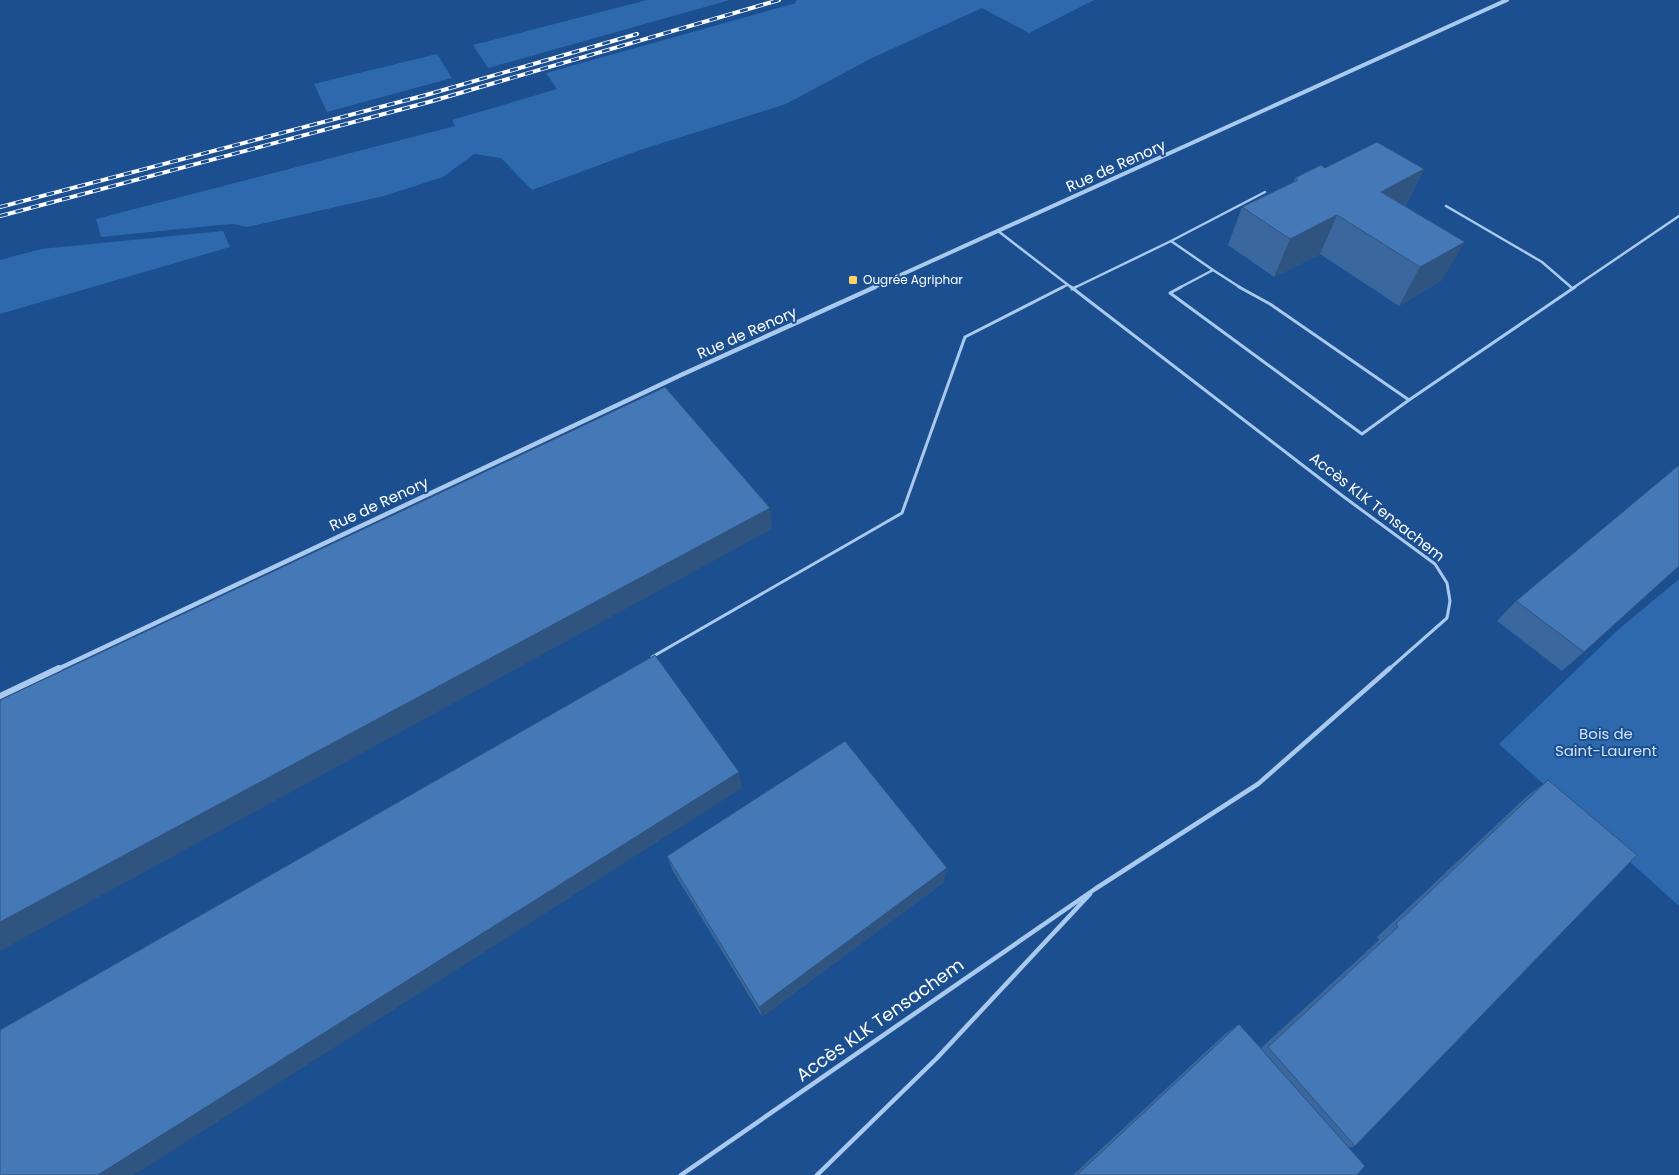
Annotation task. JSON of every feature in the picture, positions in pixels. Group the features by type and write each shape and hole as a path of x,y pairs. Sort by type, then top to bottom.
{"street":[{"name":"Rue de Renory","path":"0,696 681,375 1507,0"}],"lane":[{"path":"1072,289 1265,192"},
{"path":"1446,206 1542,262 1572,288"},
{"path":"1213,270 1170,292 1362,434 1679,216"},
{"name":"Accès KLK Tensachem","path":"681,1175 1095,888 1258,784 1447,618 1450,601 1447,583 1435,564 998,231"},
{"path":"1171,240 1242,289 1270,304 1410,400"},
{"path":"644,662 902,513 965,337 1067,285"},
{"name":"Accès KLK Tensachem","path":"817,1175 937,1058 1095,888"}],"green space":[{"path":"647,0 730,0 488,68 473,45"},
{"path":"1094,0 1029,33 982,8 872,58 786,104 640,150 532,190 501,158 474,154 443,177 384,196 247,227 234,224 101,237 96,219 455,126 452,120 557,89 546,73 796,3 795,1"},
{"path":"437,54 452,78 327,112 314,84"},
{"path":"223,231 230,247 0,314 0,260 41,249"},
{"name":"Bois de Saint-Laurent","path":"1679,579 1679,906 1499,744 1619,629"}],"building":[{"path":"1377,142 1424,169 1381,192 1465,242 1420,267 1337,215 1290,239 1242,207 1298,180 1295,178 1321,165 1325,168"},
{"path":"665,387 770,508 0,922 0,700"},
{"path":"1679,465 1679,566 1584,652 1516,601"},
{"path":"655,655 739,772 98,1175 0,1175 0,1030"},
{"path":"845,741 947,868 759,1007 667,856"},
{"path":"1548,780 1637,855 1355,1146 1268,1047 1398,927 1396,924"},
{"path":"1239,1024 1365,1166 1357,1175 1077,1175"}],"railway":[{"path":"0,216 429,102 779,0"},
{"path":"0,207 426,95 637,34"}],"place":[{"name":"Ougrée Agriphar","path":"853,280"}]}
